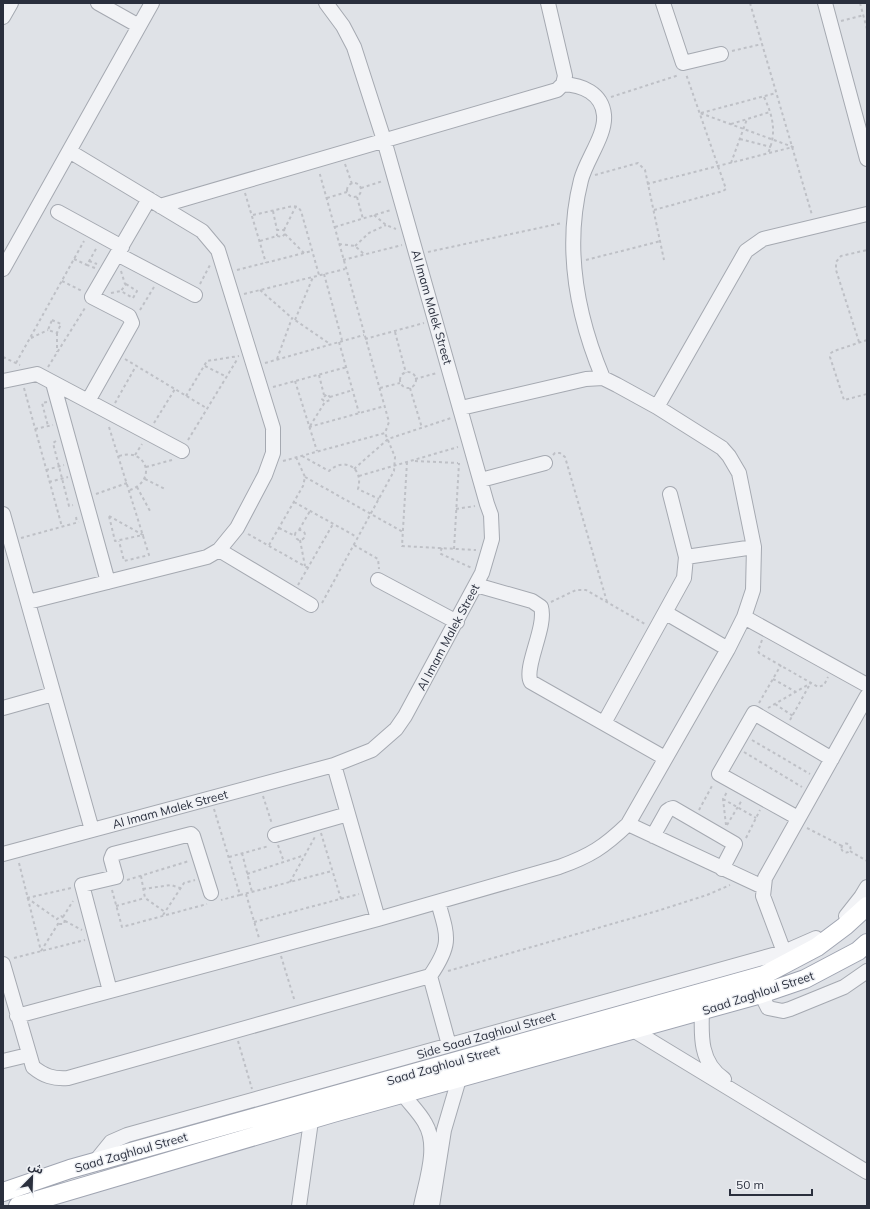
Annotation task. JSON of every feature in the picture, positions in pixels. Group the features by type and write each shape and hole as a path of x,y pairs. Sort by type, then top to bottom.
{"main road":[{"name":"Saad Zaghloul Street","path":"3,1192 94,1162 541,1046 764,975 817,947 845,926 867,906"},
{"name":"Saad Zaghloul Street","path":"18,1206 402,1094 459,1079 541,1046 634,1030 761,994 805,979 858,951 867,943"}],"street":[{"path":"3,17 11,3"},
{"path":"98,3 139,26"},
{"path":"5,260 69,151 152,3"},
{"name":"Al Imam Malek Street","path":"6,853 334,765 372,750 396,729 413,702 479,579 490,551 492,527 488,504 384,140 354,47 343,26 326,3"},
{"path":"88,401 132,323 130,316 92,297 120,250 154,203 242,182 557,90 563,84 565,76 548,3"},
{"path":"663,3 684,68 721,54"},
{"path":"825,3 867,159"},
{"path":"563,84 577,84 590,90 599,101 604,114 603,129 581,179 574,220 574,263 577,293 591,351 603,378"},
{"path":"28,602 194,561 207,557 219,550 237,528 270,464 273,453 273,428 218,250 202,232 69,151"},
{"path":"58,212 96,233 161,277 195,295"},
{"path":"657,407 746,251 763,239 867,214"},
{"path":"3,381 37,374 182,451"},
{"path":"17,1016 378,919 585,858 608,843 628,824 728,649 744,617 753,590 754,547 739,473 729,456 722,448 657,407 603,378 586,379 462,412"},
{"path":"47,380 56,426 77,469 85,498 84,521 108,582"},
{"path":"481,480 545,463"},
{"path":"604,723 684,578 686,557 670,494"},
{"path":"3,514 92,830"},
{"path":"686,557 754,547"},
{"path":"219,550 311,605"},
{"path":"479,579 532,601 541,607 543,619 531,666 531,682 666,758"},
{"path":"378,580 457,622"},
{"path":"666,613 728,649"},
{"path":"744,617 867,685"},
{"path":"3,708 53,694"},
{"path":"784,952 763,896 763,888 769,870 867,696"},
{"path":"797,820 766,800 719,774 735,746 755,714 832,759"},
{"path":"334,765 378,919"},
{"path":"653,836 670,808 673,808 693,820 734,837 722,869"},
{"path":"276,839 348,814"},
{"path":"628,824 763,888"},
{"path":"110,991 82,885 113,878 111,859 114,854 188,834 193,836 206,877 215,898"},
{"name":"Side Saad Zaghloul Street","path":"94,1162 108,1145 119,1138 784,952 820,937 836,926 850,913 867,887"},
{"path":"7,961 17,1016 32,1067 43,1075 55,1079 68,1078 430,976 442,956 448,934 438,902"},
{"path":"761,994 768,1008 782,1011 844,986 867,971"},
{"path":"430,976 449,1045"},
{"path":"702,1011 702,1046 713,1068 721,1077 867,1163"},
{"path":"634,1030 867,1172"},
{"path":"3,1061 28,1055"},
{"path":"432,1206 444,1130 459,1079"},
{"path":"402,1094 420,1116 429,1134 431,1153 421,1206"},
{"path":"299,1206 311,1121"}],"path":[{"path":"750,3 816,226"},
{"path":"860,3 867,29"},
{"path":"830,24 864,15"},
{"path":"721,54 762,44"},
{"path":"599,101 684,68 726,189 654,210"},
{"path":"700,113 777,93"},
{"path":"764,97 771,112 774,130 773,140 768,154"},
{"path":"729,124 771,112"},
{"path":"700,113 793,147"},
{"path":"731,163 747,119"},
{"path":"740,139 771,147"},
{"path":"647,184 793,147"},
{"path":"341,153 352,184"},
{"path":"311,605 317,606 321,604 371,514 396,465 395,457 385,433 389,422 385,406 345,268 316,160"},
{"path":"581,179 638,163 642,165 645,170 664,260"},
{"path":"361,188 394,177"},
{"path":"242,182 266,263"},
{"path":"352,184 358,184 361,188 361,194 357,197 351,197 347,192 348,187 352,184"},
{"path":"327,198 347,192"},
{"path":"357,197 363,219"},
{"path":"253,215 296,206"},
{"path":"296,206 284,230 285,234 304,253"},
{"path":"296,206 301,211 319,275"},
{"path":"334,227 403,207"},
{"path":"273,210 277,236"},
{"path":"374,215 386,225 398,229 413,243"},
{"path":"343,260 413,243 574,220"},
{"path":"355,246 368,233 386,225"},
{"path":"277,230 284,230"},
{"path":"16,363 74,259 96,233"},
{"path":"87,265 96,233"},
{"path":"260,241 277,236 282,238 285,234"},
{"path":"574,263 660,241"},
{"path":"339,244 355,246 364,254"},
{"path":"195,295 218,250"},
{"path":"859,342 836,270 836,262 841,256 867,250"},
{"path":"225,274 312,251"},
{"path":"74,259 95,269 97,264 89,261"},
{"path":"233,297 345,268"},
{"path":"324,274 346,367 359,413"},
{"path":"132,323 161,277"},
{"path":"295,320 314,277"},
{"path":"47,380 57,352 92,297 62,280"},
{"path":"126,284 137,291 133,298 121,292 126,284"},
{"path":"260,290 292,318 330,344"},
{"path":"277,359 292,318"},
{"path":"48,330 52,320 61,324 57,333 57,352"},
{"path":"365,339 436,320"},
{"path":"30,338 48,330 57,333"},
{"path":"395,331 406,373"},
{"path":"254,366 364,335"},
{"path":"867,340 834,350 830,357 844,400 867,394"},
{"path":"146,467 176,458 182,451 247,344"},
{"path":"115,353 208,408"},
{"path":"186,396 207,361 239,356"},
{"path":"119,540 124,561 149,555 107,412 136,366"},
{"path":"204,366 227,377"},
{"path":"261,391 346,367"},
{"path":"415,379 450,370"},
{"path":"406,373 412,374 415,379 415,384 410,388 404,387 400,383 401,377 406,373"},
{"path":"319,374 324,395 322,399 325,402"},
{"path":"20,378 62,527"},
{"path":"295,381 317,451"},
{"path":"380,388 400,383"},
{"path":"410,388 422,428"},
{"path":"309,427 325,402 330,400 330,397 353,390"},
{"path":"324,395 327,394 330,397"},
{"path":"46,397 47,402 42,403 48,426"},
{"path":"309,427 385,406"},
{"path":"354,469 388,439 422,428 462,412"},
{"path":"35,429 56,426"},
{"path":"270,464 385,433"},
{"path":"11,541 84,521 73,505 69,506 53,443 57,442 55,436"},
{"path":"359,476 471,444"},
{"path":"119,456 127,453 135,455 142,460 146,467 145,479 137,487 130,490"},
{"path":"545,463 556,453 560,453 565,457 608,602"},
{"path":"301,456 329,471 334,466 341,464 348,465 354,469 359,476 358,489 378,499"},
{"path":"296,457 305,477 403,532"},
{"path":"412,460 476,464"},
{"path":"407,462 402,546 490,551"},
{"path":"454,549 459,463"},
{"path":"46,470 59,466 77,469"},
{"path":"49,482 62,479 77,469"},
{"path":"268,546 303,486 305,477"},
{"path":"145,479 165,488"},
{"path":"85,498 128,483"},
{"path":"137,487 150,511"},
{"path":"294,502 358,537"},
{"path":"456,510 488,504"},
{"path":"295,536 310,511"},
{"path":"109,516 143,536 115,541 109,516"},
{"path":"293,594 307,567 333,524"},
{"path":"237,528 307,567"},
{"path":"279,528 300,540 307,567"},
{"path":"299,530 304,534 300,540"},
{"path":"354,544 378,559 378,580"},
{"path":"442,548 440,552 443,555 479,579"},
{"path":"541,607 576,590 586,590 656,630"},
{"path":"767,630 758,651 811,683 821,687 835,667"},
{"path":"755,714 781,666"},
{"path":"773,679 796,692"},
{"path":"755,714 811,683"},
{"path":"784,731 811,683"},
{"path":"774,704 793,716"},
{"path":"742,734 820,780"},
{"path":"735,746 812,794"},
{"path":"693,820 719,774"},
{"path":"732,781 723,799 726,826 741,847 766,800"},
{"path":"726,826 748,790"},
{"path":"211,798 240,895"},
{"path":"723,799 756,818"},
{"path":"797,820 842,846 848,844 850,851"},
{"path":"290,882 320,829 341,899"},
{"path":"229,857 276,839"},
{"path":"842,846 843,852 850,851 867,861"},
{"path":"6,853 27,898 41,951"},
{"path":"242,853 252,892"},
{"path":"248,874 305,855"},
{"path":"200,858 125,881 113,878 116,906 122,927 163,916 215,898 246,894 332,871"},
{"path":"141,876 145,898 165,912"},
{"path":"163,916 184,883 206,877"},
{"path":"430,976 658,911 707,895 744,879"},
{"path":"27,898 82,885"},
{"path":"143,889 171,885 180,888"},
{"path":"254,922 370,891"},
{"path":"246,894 262,950"},
{"path":"27,898 57,919 58,924 41,951"},
{"path":"116,906 145,898"},
{"path":"57,919 61,916 65,919 64,924 58,924"},
{"path":"7,961 96,937"},
{"path":"277,946 299,1012"},
{"path":"235,1030 255,1100"}]}
